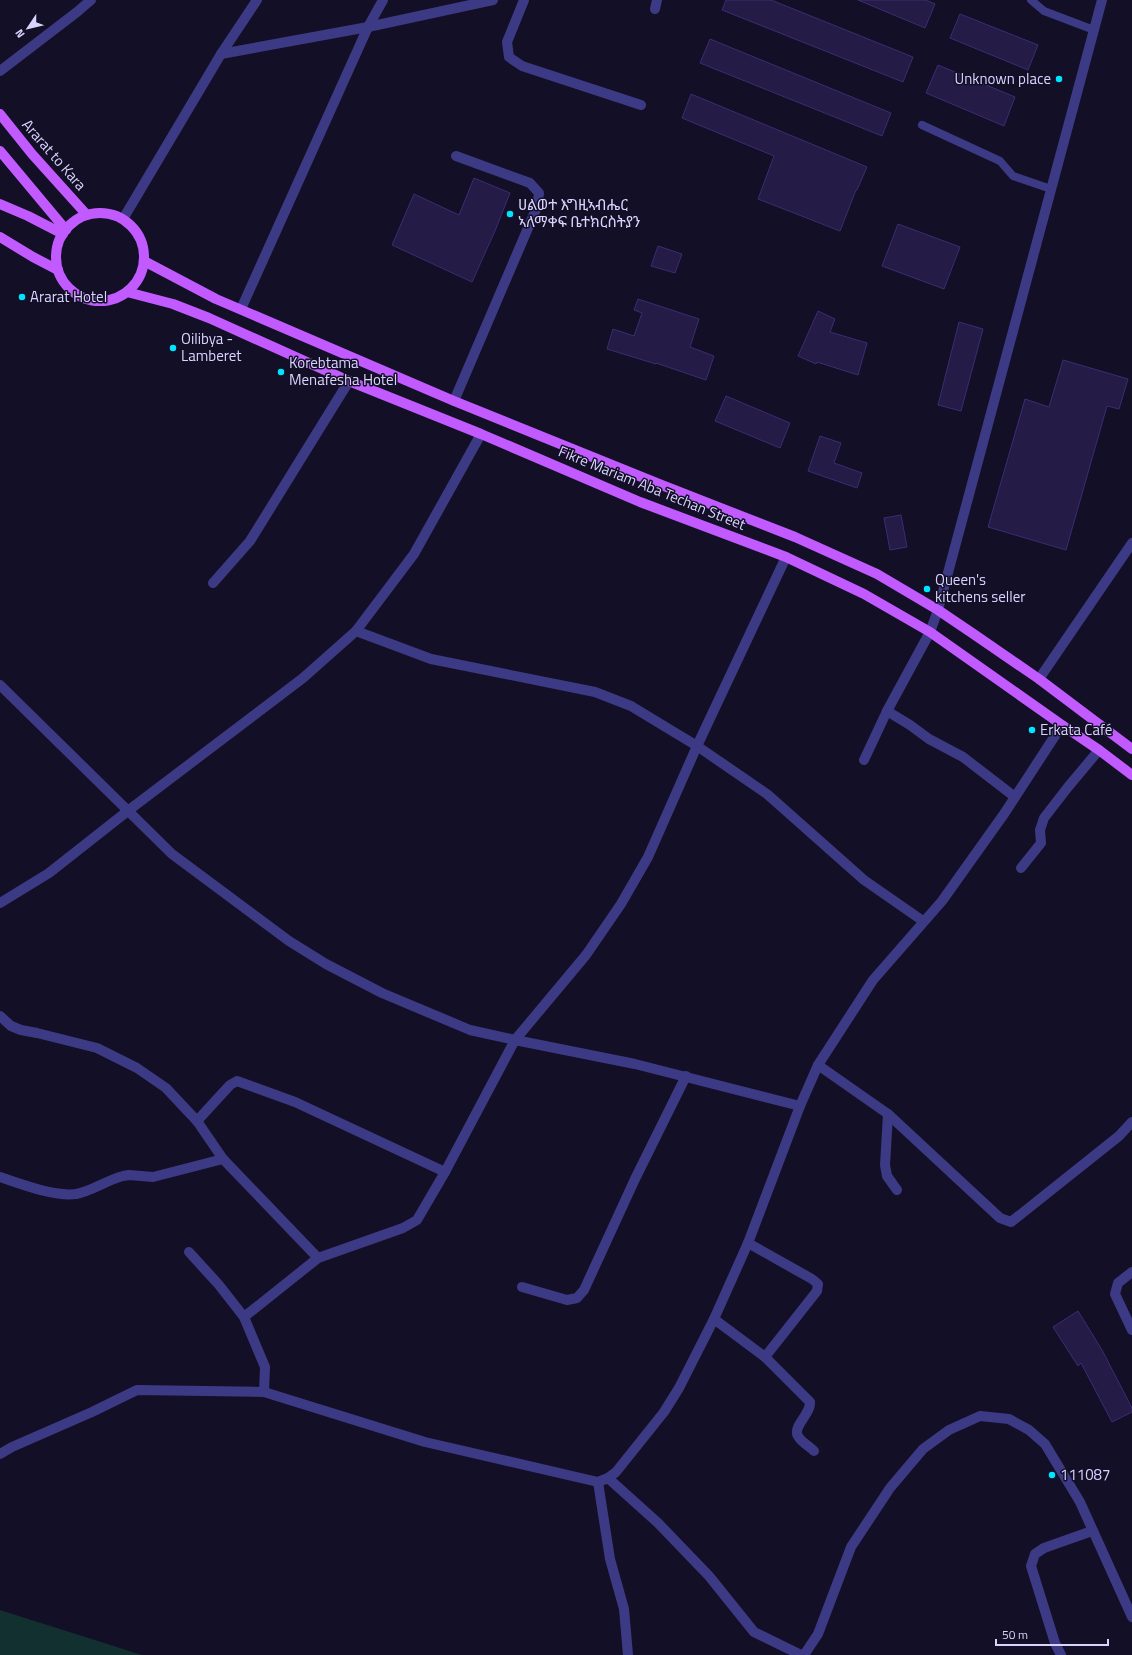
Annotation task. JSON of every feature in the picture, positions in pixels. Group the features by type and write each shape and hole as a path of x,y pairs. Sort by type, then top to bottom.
{"main road":[{"name":"Ararat to Kara","path":"0,114 32,154 86,214"},
{"path":"0,151 64,232"},
{"path":"0,204 64,232"},
{"path":"108,213 123,220 131,226 139,236 143,248 144,261 138,278 127,292 114,299 101,301 87,299 74,292 64,282 58,270 56,256 58,244 64,232 71,224 86,214 108,213"},
{"path":"0,237 32,257 58,270"},
{"name":"Fikre Mariam Aba Techan Street","path":"144,261 216,299 454,401 836,554 877,574 938,610 1039,678 1132,749"},
{"name":"Fikre Mariam Aba Techan Street","path":"127,292 173,304 197,313 349,381 481,434 640,502 786,557 864,594 930,632 1100,750 1132,775"}],"street":[{"path":"0,71 91,0"},
{"path":"123,220 221,54 257,0"},
{"path":"241,309 368,27 383,0"},
{"path":"221,54 368,27 493,0"},
{"path":"524,0 507,42 509,57 522,66 640,105"},
{"path":"864,760 887,711 930,632 938,610 1102,0"},
{"path":"454,401 537,207 539,193 530,183 456,156"},
{"path":"213,583 250,541 349,381"},
{"path":"0,903 49,873 302,678 356,631 414,554 481,434"},
{"path":"1039,678 1132,543"},
{"path":"244,1317 318,1258 403,1228 417,1220 445,1172 515,1040 586,955 621,904 648,857 697,746 786,557"},
{"path":"356,631 431,660 595,692 632,706 697,746 767,794 864,880 924,921"},
{"path":"0,685 129,810 172,854 289,941 326,964 382,993 470,1030 635,1064 800,1106"},
{"path":"887,711 929,739 963,757 1015,797"},
{"path":"0,1454 12,1447 92,1412 137,1390 264,1392 425,1442 598,1482 608,1478 616,1472 664,1412 679,1388 714,1319 748,1243 800,1106 818,1065 873,980 942,901 1015,797 1062,725"},
{"path":"1022,868 1041,843 1040,830 1044,818 1100,750"},
{"path":"0,1016 10,1026 21,1030 97,1048 137,1068 166,1088 197,1121 224,1159 318,1258"},
{"path":"818,1065 888,1114 1000,1218 1011,1222 1119,1136 1132,1122"},
{"path":"522,1287 566,1300 577,1298 584,1290 635,1180 686,1076"},
{"path":"197,1121 230,1085 237,1081 295,1102 445,1172"},
{"path":"888,1114 885,1165 887,1176 897,1190"},
{"path":"0,1177 28,1187 60,1193 76,1194 123,1176 153,1177 224,1159"},
{"path":"748,1243 812,1279 818,1284 817,1291 764,1357"},
{"path":"189,1252 219,1285 244,1317 265,1366 264,1392"},
{"path":"1132,1272 1118,1283 1115,1294 1132,1330"},
{"path":"714,1319 764,1357 810,1402 811,1407 796,1429 796,1433 798,1438 814,1451"},
{"path":"608,1478 658,1523 709,1576 754,1632 803,1655 818,1634 851,1547 890,1488 923,1449 949,1430 980,1416 1009,1419 1029,1430 1045,1444 1080,1502 1132,1617"},
{"path":"598,1482 610,1558 624,1609 628,1655"},
{"path":"1061,1655 1055,1643 1031,1566 1035,1554 1044,1548 1092,1531"}],"lane":[{"path":"1031,0 1044,12 1094,30"},
{"path":"922,125 1000,161 1013,176 1051,189"}],"green space":[{"path":"0,1610 142,1655 0,1655"}],"building":[{"path":"726,0 771,0 913,57 903,82 722,10"},
{"path":"858,0 926,0 935,4 925,28"},
{"path":"960,14 1038,45 1028,70 950,38"},
{"path":"710,39 891,113 882,136 700,63"},
{"path":"938,65 1015,97 1004,126 926,93"},
{"path":"691,94 867,167 840,231 758,199 774,156 682,118"},
{"path":"474,178 510,193 472,282 392,245 414,194 459,215"},
{"path":"898,224 960,247 944,289 882,266"},
{"path":"658,246 682,254 675,273 651,266"},
{"path":"638,299 699,319 690,347 714,356 706,380 656,363 607,349 613,329 634,336 642,313 634,310"},
{"path":"818,311 835,319 830,332 867,343 858,375 817,362 816,364 798,356"},
{"path":"959,322 983,329 961,411 938,405"},
{"path":"1063,360 1128,379 1119,409 1107,406 1066,550 988,527 1025,399 1049,407"},
{"path":"726,396 790,423 780,448 715,421"},
{"path":"820,436 841,443 834,463 862,473 857,488 808,471"},
{"path":"901,515 907,547 890,550 884,518"},
{"path":"1078,1311 1102,1350 1132,1408 1132,1412 1112,1422 1081,1363 1078,1366 1053,1327"}],"place":[{"name":"Unknown place","path":"1059,79"},
{"name":"ሀልወተ እግዚኣብሔር ኣለማቀፍ ቤተክርስትያን","path":"510,214"},
{"name":"Ararat Hotel","path":"22,297"},
{"name":"Oilibya - Lamberet","path":"173,348"},
{"name":"Korebtama Menafesha Hotel","path":"281,372"},
{"name":"Queen's kitchens seller","path":"927,589"},
{"name":"Erkata Café","path":"1032,730"},
{"name":"111087","path":"1052,1475"}]}
